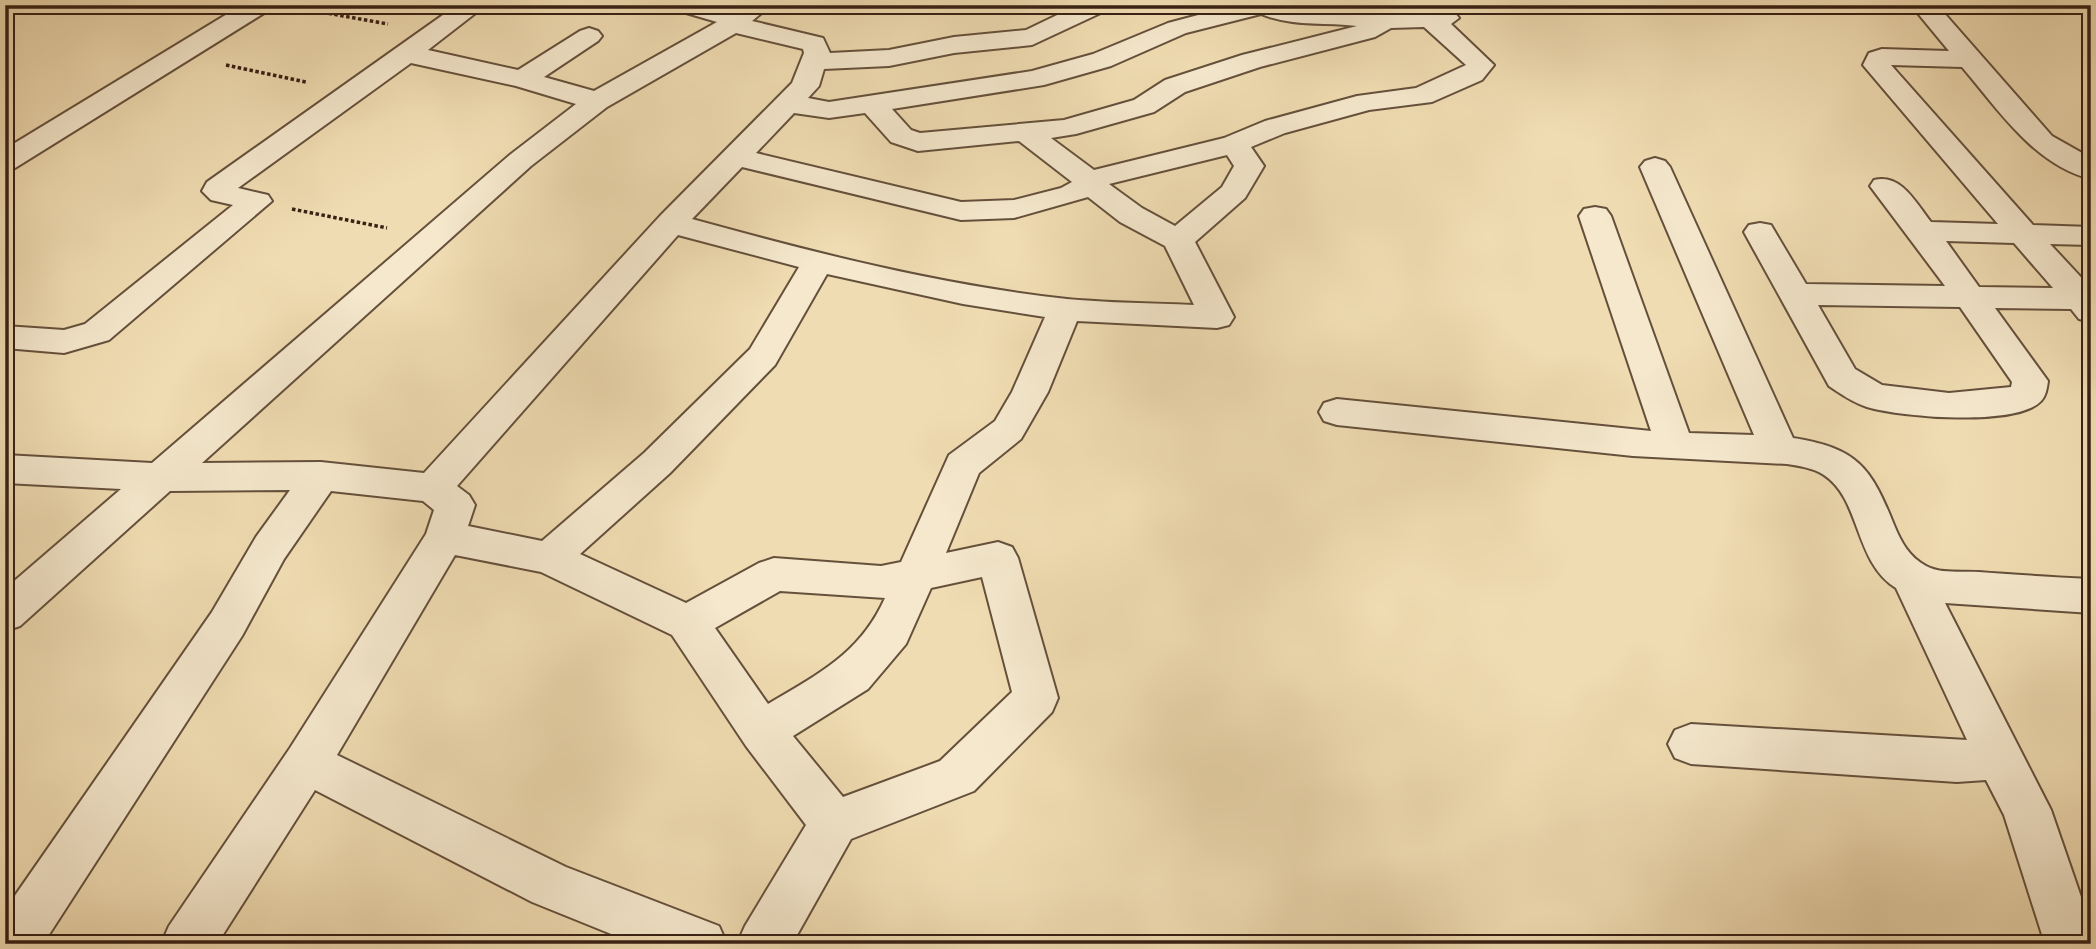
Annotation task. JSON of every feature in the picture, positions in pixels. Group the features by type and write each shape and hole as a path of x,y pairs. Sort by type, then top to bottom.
{"street":[{"path":"5,162 260,5"},
{"path":"257,201 222,194 218,188 474,5"},
{"path":"433,488 671,223 805,86 816,48 809,41 743,16 685,5"},
{"path":"814,62 889,58 954,45 1032,37 1098,5"},
{"path":"1923,5 2042,142 2091,168"},
{"path":"790,104 829,110 1034,79 1102,60 1177,28 1266,6 1287,16 1328,15 1385,22"},
{"path":"736,158 961,211 1014,209 1072,194 1085,187 1089,180 1234,144 1275,127 1390,99 1422,96 1472,74 1481,65 1421,11"},
{"path":"871,103 901,136 918,142 1066,128 1144,106 1175,86 1251,61 1366,32 1385,22 1421,11 1456,18"},
{"path":"5,614 522,160 597,101 743,16"},
{"path":"522,79 589,36"},
{"path":"408,54 522,79 597,101"},
{"path":"1970,59 1882,57 1876,65 2087,303"},
{"path":"957,91 961,137"},
{"path":"671,223 817,263 925,286 1065,309 1217,317 1178,240 1131,215 1025,132"},
{"path":"2091,135 2088,153 2091,168"},
{"path":"1178,240 1234,192 1249,166 1234,144"},
{"path":"1655,167 1780,451"},
{"path":"1760,232 1842,377 1860,390 1876,397 1949,406 2014,401 2028,393 2030,381 1922,231 1885,186"},
{"path":"5,337 71,341 88,337 257,201"},
{"path":"1595,216 1675,446"},
{"path":"1922,231 2091,236"},
{"path":"549,558 657,463 763,356 817,263"},
{"path":"1796,294 2087,303"},
{"path":"762,732 852,676 891,632 963,465 1007,430 1030,392 1065,309"},
{"path":"1337,412 1675,446 1780,451 1824,458 1842,468 1861,492 1891,560 1912,579 1931,586 2091,596"},
{"path":"5,469 158,477 321,476 433,488 455,505 445,537 307,764 187,944"},
{"path":"13,944 227,624 270,548 321,476"},
{"path":"445,537 549,558 687,623 762,732 834,824"},
{"path":"687,623 774,574 881,582 998,558 1036,698 957,776 834,824 763,944"},
{"path":"1912,579 2027,810 2071,944"},
{"path":"1691,744 1957,761 1999,758"},
{"path":"307,764 550,885 701,944"}],"path":[{"path":"281,5 437,32"},
{"path":"179,56 352,92"},
{"path":"257,201 434,238"}]}
